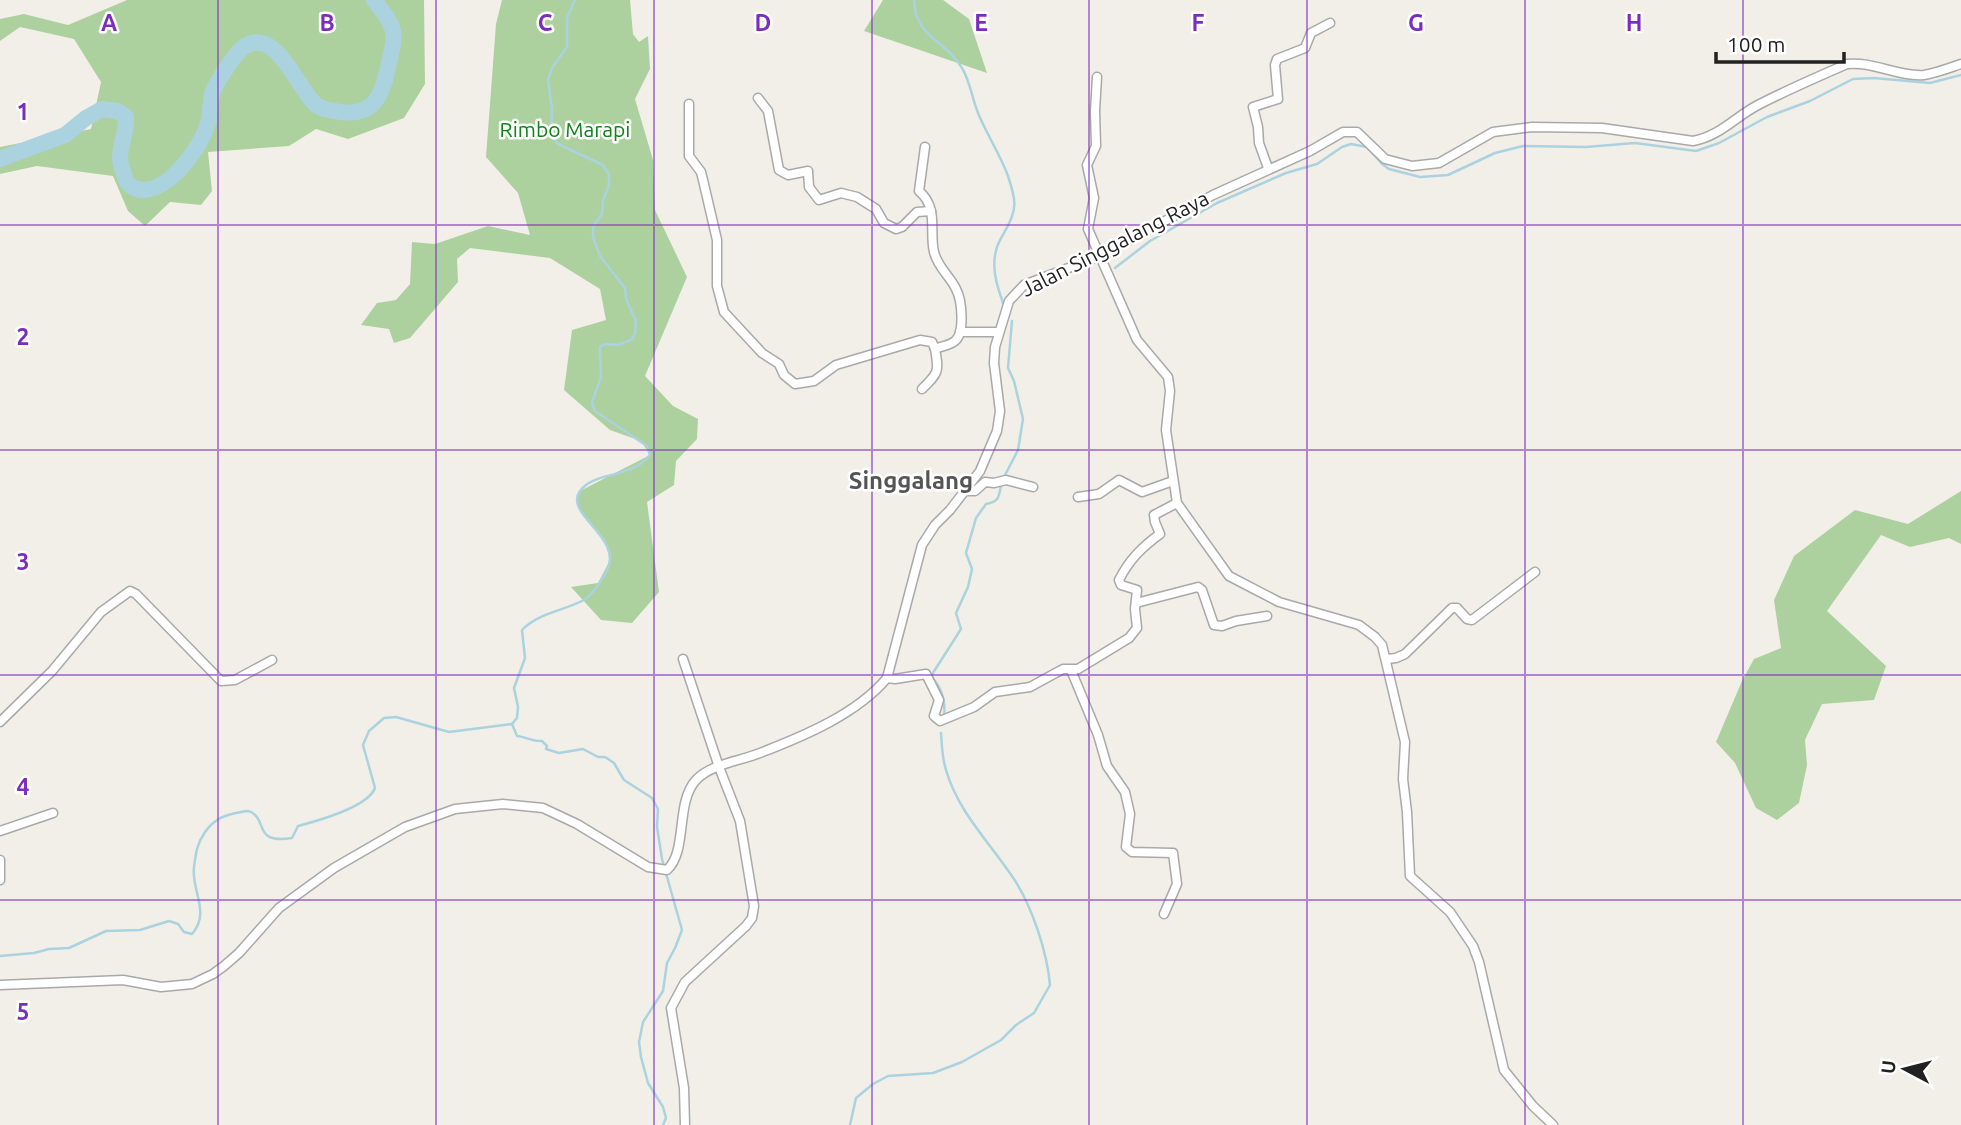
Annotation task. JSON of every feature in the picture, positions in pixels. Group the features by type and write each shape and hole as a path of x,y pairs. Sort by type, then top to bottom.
{"street":[{"path":"1268,168 1259,143 1258,127 1252,108 1278,99 1275,65 1277,59 1305,48 1311,33 1330,23"},
{"name":"Jalan Singgalang Raya","path":"887,678 922,545 935,525 966,491 988,455 997,431 1000,411 994,363 999,332 1009,300 1024,285 1100,256 1268,168 1310,151 1348,131 1357,132 1385,159 1412,166 1439,163 1493,132 1532,127 1602,128 1693,141 1723,131 1755,107 1847,64 1862,64 1924,75 1961,64"},
{"path":"1097,77 1096,146 1087,165 1094,198 1088,226 1137,340 1168,377 1170,391 1166,430 1177,503 1230,576 1279,602 1359,625 1375,637 1387,659 1405,741 1403,779 1410,876 1450,912 1473,946 1504,1070 1532,1106 1553,1125"},
{"path":"758,98 768,111 779,170 788,175 808,171 809,187 817,199 841,193 857,197 876,209 884,223 899,229 917,212 931,211"},
{"path":"689,104 689,156 701,172 717,240 716,286 724,312 762,353 779,364 784,375 795,384 814,381 836,365 920,340 932,342 939,368 922,389"},
{"path":"925,147 919,191 925,196 931,211 933,250 943,273 957,290 960,332 952,344 934,349"},
{"path":"960,332 999,332"},
{"path":"966,491 975,491 985,482 1006,480 1033,487"},
{"path":"1078,497 1101,494 1119,480 1141,492 1173,481"},
{"path":"0,985 123,980 161,987 192,984 224,966 279,908 334,868 405,827 455,809 503,804 544,808 577,824 648,867 667,870 675,860 689,792 695,781 719,767 771,748 821,725 859,704 887,678 926,674 939,700 934,716 940,720 974,707 995,692 1030,687 1063,669 1078,669 1132,635 1137,626 1137,590 1121,585 1119,580 1129,562 1147,542 1160,534 1154,522 1154,515 1177,503"},
{"path":"1387,659 1405,654 1452,608 1457,608 1467,619 1472,620 1535,572"},
{"path":"1136,603 1198,587 1202,590 1214,625 1222,626 1267,616"},
{"path":"0,722 52,671 101,612 130,592 136,594 216,679 228,683 272,660"},
{"path":"683,659 740,821 754,906 752,918 746,926 685,982 671,1008 684,1088 685,1125"},
{"path":"1071,670 1098,735 1108,769 1125,792 1130,814 1125,844 1127,849 1132,852 1173,853 1177,884 1164,915"},
{"path":"0,831 52,813"},
{"path":"0,860 0,880"}],"green space":[{"path":"127,0 424,0 425,84 404,118 348,139 316,129 289,146 208,152 212,191 201,205 170,202 145,226 128,211 113,176 37,166 0,174 0,147 91,129 101,82 74,39 20,27 0,41 0,19 24,14 68,25"},
{"name":"Rimbo Marapi","path":"502,0 630,0 633,34 639,42 648,36 650,69 635,99 653,160 655,210 687,277 645,376 673,406 698,419 697,439 676,461 674,485 647,502 659,592 632,623 601,620 571,587 598,583 610,560 605,540 578,507 578,492 650,455 641,441 610,430 564,390 572,330 606,320 600,289 550,258 470,248 457,259 458,282 410,338 394,343 389,329 361,325 377,303 396,300 410,284 412,242 435,244 488,226 530,235 518,193 486,157 496,24"},
{"path":"883,0 943,0 969,19 987,73 864,31"},
{"path":"1961,491 1961,544 1949,538 1910,547 1881,535 1827,611 1886,666 1874,700 1822,704 1805,740 1807,765 1799,803 1777,820 1756,808 1735,763 1716,742 1754,659 1781,648 1774,600 1794,556 1855,510 1908,524"}],"waterway":[{"path":"0,159 65,135 102,109 117,111 126,117 120,159 127,182 132,187 144,190 157,187 180,169 199,143 209,120 211,97 220,78 241,49 256,42 277,52 316,105 341,112 363,110 370,106 381,92 393,43 390,23 374,0"},
{"path":"575,0 567,18 567,47 552,68 548,79 552,110 551,135 558,144 603,165 609,175 602,214 593,227 593,237 600,256 625,288 626,299 636,321 635,334 631,340 600,347 601,377 592,402 595,411 647,446 650,455 633,468 594,480 580,491 577,500 579,509 608,547 610,558 607,570 584,600 543,616 522,630 525,658 514,688 518,707 517,718 512,724 517,736 542,741 547,746 546,749 559,753 583,749 598,757 605,757 614,763 624,780 652,798 658,809 657,827 662,859 682,930 667,963 663,991 643,1022 639,1042 648,1083 663,1107 666,1118 663,1125"},
{"path":"914,0 916,13 925,31 948,51 965,73 978,113 1011,184 1014,210 997,246 994,265 1005,308"},
{"path":"1115,268 1150,241 1217,203 1286,173 1317,164 1351,144 1367,147 1389,169 1420,177 1448,175 1495,153 1523,146 1586,147 1635,143 1696,151 1719,143 1767,117 1810,101 1853,79 1930,83 1961,75"},
{"path":"1003,479 1018,450 1023,419 1008,368 1012,321"},
{"path":"944,716 942,694 931,676 961,629 956,613 968,587 972,569 966,553 976,518 986,504 998,498 1001,485"},
{"path":"0,956 69,948 106,931 140,930 169,921 178,924 184,932 192,934 200,918 194,876 196,852 205,832 217,820 230,814 248,811 256,816 266,835 280,839 292,838 298,826 341,812 363,801 375,788 363,745 369,731 384,718 396,717 449,732 512,724"},
{"path":"850,1125 856,1098 873,1084 888,1076 933,1073 962,1062 1001,1040 1016,1025 1034,1013 1050,985 1033,916 1014,879 958,800 945,765 941,733"}],"district":[{"name":"Singgalang","path":"911,481"}]}
